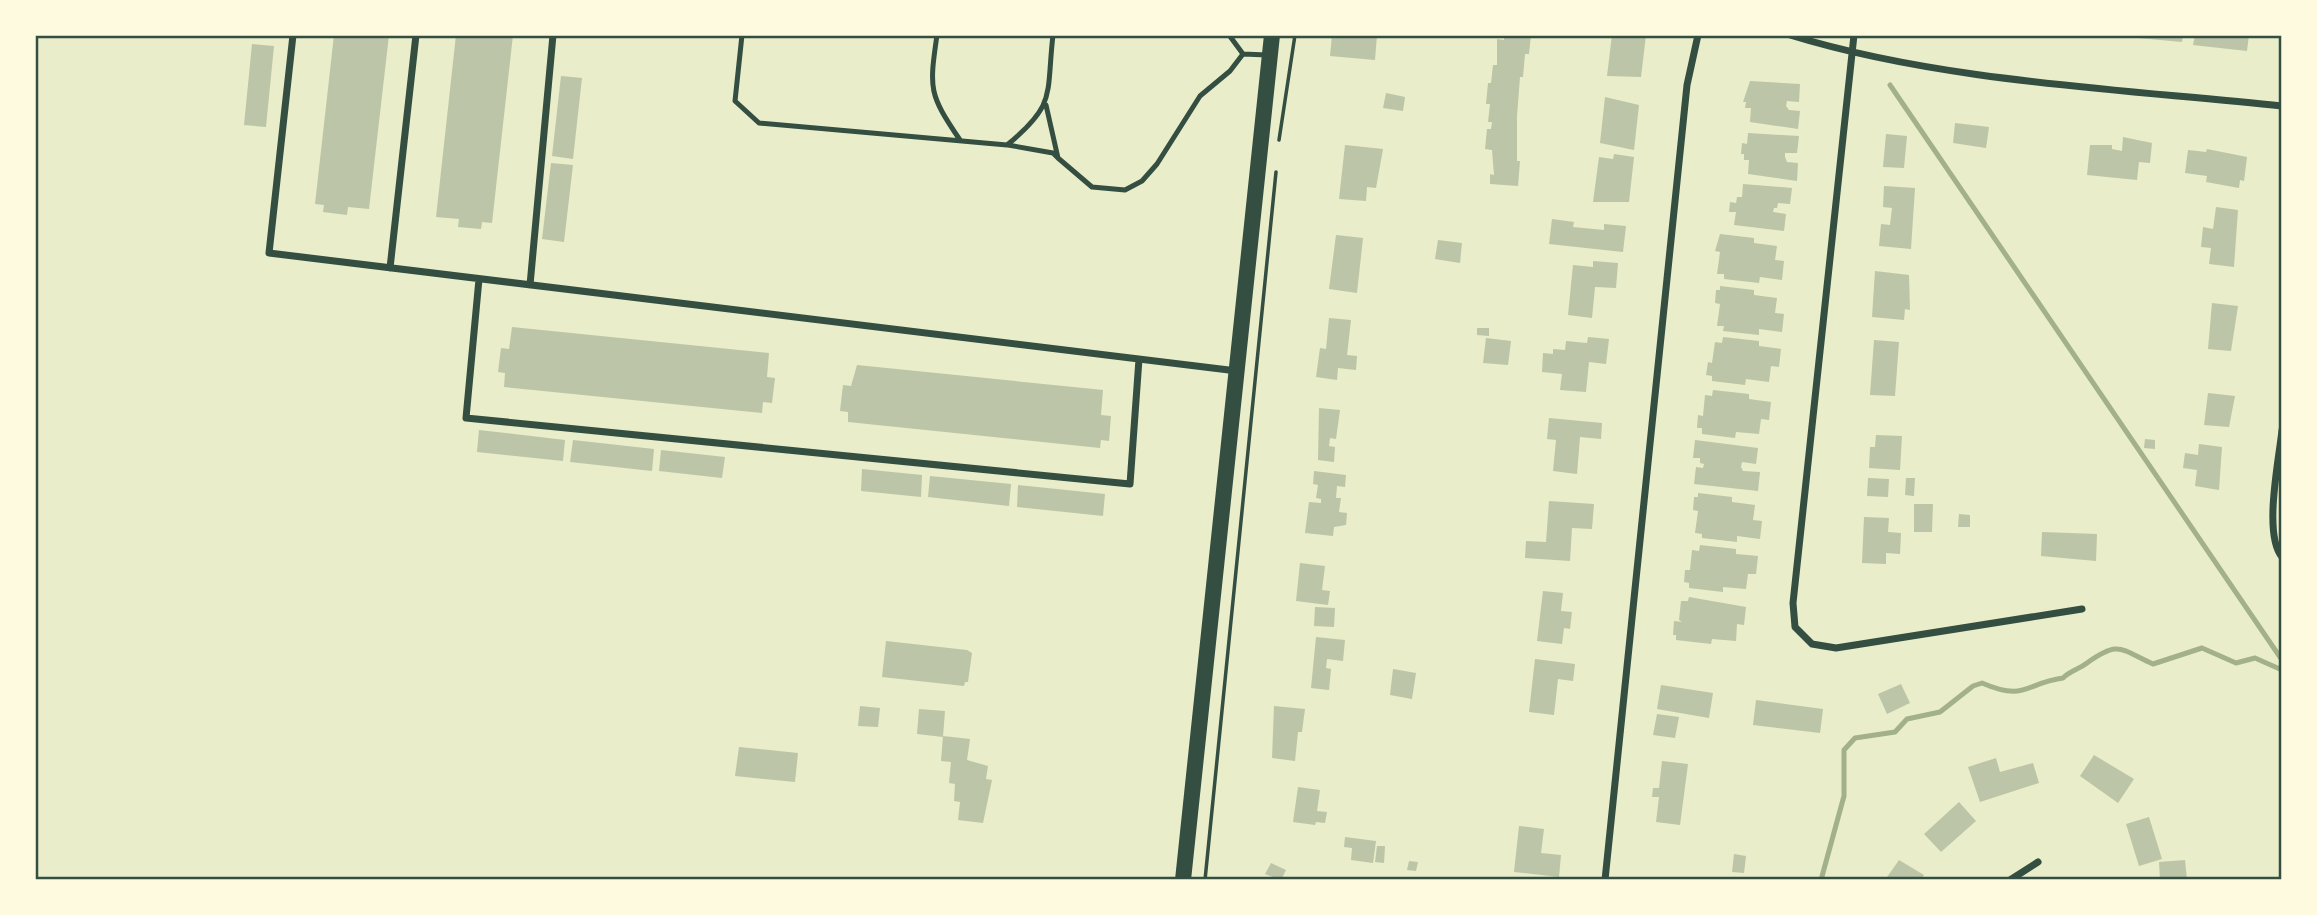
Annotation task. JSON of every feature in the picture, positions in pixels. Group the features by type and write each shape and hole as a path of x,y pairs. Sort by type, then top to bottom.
{"main road":[{"path":"1183,880 1272,35"}],"street":[{"path":"293,35 268,253 1237,371"},
{"path":"390,268 416,35"},
{"path":"530,285 553,35"},
{"path":"1605,880 1687,85 1698,35"},
{"path":"1790,35 1852,54 2004,77 2282,106"},
{"path":"1854,35 1793,603 1795,627 1812,644 1836,648 2082,609"},
{"path":"479,279 466,418 1130,484 1139,359"},
{"path":"2282,430 2273,518 2277,551 2282,557"},
{"path":"2010,880 2038,862"}],"lane":[{"path":"741,35 735,101 759,123 960,140 1053,153 1092,187 1125,190 1142,181 1157,164 1200,96 1230,71 1243,54"},
{"path":"937,35 930,84 942,113 960,140"},
{"path":"1054,35 1046,105 1058,158"},
{"path":"1229,35 1243,54"},
{"path":"1243,54 1270,55"},
{"path":"1007,145 1033,124 1046,105"}],"path":[{"path":"1279,143 1295,35"},
{"path":"1205,880 1276,171"}],"building":[{"path":"334,35 389,35 369,209 348,207 347,215 323,212 324,205 315,204"},
{"path":"456,35 513,35 492,223 482,222 481,229 458,227 459,219 436,217"},
{"path":"1332,35 1377,35 1375,60 1330,56"},
{"path":"1504,35 1531,35 1529,54 1525,54 1523,77 1520,77 1517,116 1517,161 1520,161 1518,186 1490,184 1490,174 1494,175 1492,150 1485,149 1487,129 1491,129 1492,122 1488,122 1490,104 1486,104 1488,83 1491,83 1493,65 1497,65 1497,39 1504,40"},
{"path":"1612,35 1646,35 1641,77 1607,76"},
{"path":"2138,35 2183,35 2182,42 2138,38"},
{"path":"2195,35 2249,35 2247,51 2193,45"},
{"path":"252,44 274,46 266,127 244,125"},
{"path":"561,76 582,78 573,159 552,156"},
{"path":"1750,81 1800,84 1799,102 1787,101 1786,106 1789,110 1800,111 1798,129 1750,122 1751,108 1745,108 1746,102 1743,102"},
{"path":"1386,93 1405,97 1403,111 1383,108"},
{"path":"1605,97 1639,105 1634,150 1600,143"},
{"path":"1955,123 1989,127 1986,148 1953,143"},
{"path":"1748,133 1799,136 1797,153 1785,153 1787,162 1798,163 1797,181 1748,174 1749,160 1744,160 1744,154 1741,154 1742,143 1747,144"},
{"path":"1886,134 1907,136 1904,168 1883,167"},
{"path":"2123,137 2152,143 2150,163 2139,162 2137,180 2087,175 2090,145 2112,145 2112,149 2122,151"},
{"path":"1345,145 1383,149 1376,188 1367,187 1366,201 1339,199"},
{"path":"2207,149 2247,157 2244,181 2240,180 2239,188 2206,182 2207,176 2185,173 2188,150 2206,152"},
{"path":"1614,154 1634,157 1629,202 1593,202 1599,157 1613,159"},
{"path":"551,163 573,165 564,242 542,239"},
{"path":"1743,184 1792,188 1790,204 1778,203 1773,212 1786,214 1784,231 1734,225 1736,212 1729,212 1730,202 1736,203 1737,197 1742,197"},
{"path":"1884,186 1915,188 1911,249 1879,246 1881,224 1890,225 1892,208 1883,207"},
{"path":"2216,207 2238,210 2234,267 2209,264 2211,248 2201,247 2203,227 2213,229"},
{"path":"1552,219 1574,222 1573,227 1604,230 1604,224 1626,226 1623,252 1549,244"},
{"path":"1720,234 1754,238 1754,243 1777,246 1775,260 1784,261 1782,280 1760,277 1759,283 1724,279 1724,274 1717,274 1720,252 1715,251"},
{"path":"1336,235 1363,238 1357,293 1329,289"},
{"path":"1438,240 1462,243 1460,263 1435,259"},
{"path":"1593,261 1618,263 1616,288 1595,287 1592,318 1568,315 1573,265 1593,267"},
{"path":"1875,271 1909,275 1910,310 1905,309 1904,320 1872,317"},
{"path":"1720,286 1754,290 1754,295 1777,298 1775,313 1784,314 1782,332 1759,329 1759,335 1723,331 1724,326 1717,326 1720,304 1715,303 1716,290 1720,290"},
{"path":"2212,303 2238,306 2231,351 2208,349"},
{"path":"1329,318 1351,320 1347,355 1357,356 1356,370 1338,368 1337,380 1316,377 1320,348 1326,349"},
{"path":"512,327 769,353 767,377 775,378 772,403 763,402 762,413 504,387 505,373 498,372 501,348 509,349"},
{"path":"1477,328 1489,328 1489,336 1477,335"},
{"path":"1588,337 1609,339 1606,364 1589,362 1586,392 1560,390 1562,374 1542,372 1543,353 1553,354 1553,349 1565,350 1566,341 1587,343"},
{"path":"1723,337 1759,341 1759,346 1781,349 1779,367 1771,366 1769,382 1746,379 1745,385 1712,381 1712,376 1706,375 1708,362 1712,363 1715,342 1722,343"},
{"path":"1486,338 1511,341 1508,365 1483,363"},
{"path":"1874,340 1899,342 1895,396 1870,395"},
{"path":"857,365 1103,390 1101,415 1111,416 1109,441 1101,440 1100,448 848,422 848,412 840,411 843,385 851,386"},
{"path":"1713,390 1749,394 1749,399 1771,402 1769,420 1761,419 1759,434 1736,432 1735,438 1702,434 1702,428 1697,428 1698,415 1703,416 1705,395 1712,396"},
{"path":"2208,393 2235,396 2229,427 2204,425"},
{"path":"1319,408 1340,410 1336,439 1330,438 1329,446 1335,447 1334,462 1318,460"},
{"path":"1549,418 1602,423 1601,439 1580,437 1577,474 1553,471 1556,440 1547,439"},
{"path":"479,430 565,440 563,461 477,452"},
{"path":"1876,435 1902,436 1900,470 1869,468 1870,447 1875,447"},
{"path":"2145,439 2155,440 2155,449 2144,448"},
{"path":"573,440 654,449 652,471 570,462"},
{"path":"1695,440 1758,448 1756,464 1742,462 1741,467 1743,471 1760,472 1758,491 1694,484 1696,467 1703,468 1704,464 1700,463 1700,458 1693,458"},
{"path":"2199,444 2222,447 2219,490 2195,486 2197,470 2183,468 2185,453 2198,455"},
{"path":"661,450 725,457 722,478 659,471"},
{"path":"862,469 922,475 921,497 861,491"},
{"path":"1314,471 1346,475 1345,487 1337,486 1336,498 1341,498 1339,512 1347,513 1346,525 1334,527 1333,536 1305,533 1309,502 1321,503 1321,499 1316,498 1318,485 1313,484"},
{"path":"930,476 1011,484 1009,506 928,497"},
{"path":"1868,478 1889,479 1888,497 1867,496"},
{"path":"1906,478 1915,478 1914,496 1905,495"},
{"path":"1018,485 1105,494 1103,516 1017,507"},
{"path":"1698,493 1732,497 1732,502 1755,505 1753,520 1762,521 1760,539 1737,536 1737,542 1702,538 1702,534 1695,533 1698,511 1693,510 1694,497 1698,497"},
{"path":"1549,501 1594,504 1592,529 1572,528 1570,561 1525,558 1526,541 1546,542"},
{"path":"1914,504 1933,504 1932,532 1914,532"},
{"path":"1959,514 1970,515 1970,527 1958,527"},
{"path":"1864,517 1889,518 1888,532 1901,533 1900,554 1886,553 1886,564 1862,563"},
{"path":"2042,532 2097,534 2096,561 2041,556"},
{"path":"1700,545 1736,549 1736,554 1758,556 1756,574 1748,574 1746,589 1723,587 1723,592 1689,588 1689,583 1684,582 1685,570 1690,570 1692,550 1699,551"},
{"path":"1300,563 1325,566 1322,590 1330,591 1328,605 1296,601"},
{"path":"1543,591 1563,593 1561,611 1572,612 1570,629 1564,628 1562,644 1537,641"},
{"path":"1689,597 1746,607 1744,625 1737,624 1736,641 1712,639 1711,644 1676,640 1676,635 1673,635 1674,621 1682,622 1679,620 1681,601 1688,601"},
{"path":"1315,607 1335,608 1334,627 1314,626"},
{"path":"1316,637 1345,640 1343,661 1327,659 1326,668 1331,669 1329,690 1311,688"},
{"path":"886,641 967,650 972,653 968,682 965,682 964,686 882,677"},
{"path":"1535,659 1575,664 1573,681 1558,679 1554,715 1529,712"},
{"path":"1393,669 1416,673 1412,699 1390,695"},
{"path":"1901,684 1910,703 1887,714 1878,694"},
{"path":"1661,685 1713,693 1709,718 1657,709"},
{"path":"1756,700 1823,709 1820,733 1753,725"},
{"path":"860,706 880,708 878,727 858,726"},
{"path":"1274,706 1305,709 1302,732 1298,732 1295,761 1272,758"},
{"path":"919,709 945,711 943,737 917,734"},
{"path":"1657,714 1679,717 1675,738 1653,735"},
{"path":"943,736 970,739 967,760 988,766 986,779 992,780 983,823 958,820 960,802 954,801 955,784 949,783 951,762 941,761"},
{"path":"739,747 798,753 795,782 735,776"},
{"path":"2094,755 2134,779 2118,803 2080,776"},
{"path":"1996,758 2000,772 2033,763 2039,783 1980,802 1968,767"},
{"path":"1662,761 1688,764 1680,825 1656,822 1659,797 1652,797 1653,788 1659,788"},
{"path":"1298,787 1320,790 1317,811 1327,812 1325,823 1316,822 1315,825 1293,822"},
{"path":"1959,802 1976,821 1941,852 1924,834"},
{"path":"2149,817 2162,859 2139,866 2126,824"},
{"path":"1519,826 1544,829 1541,853 1561,855 1559,877 1514,872"},
{"path":"1345,837 1376,841 1373,863 1351,860 1352,848 1344,847"},
{"path":"1377,846 1385,846 1384,863 1375,862"},
{"path":"1734,854 1746,856 1744,873 1732,872"},
{"path":"1899,860 1924,875 1921,880 1885,880"},
{"path":"2185,860 2187,880 2160,880 2159,862"},
{"path":"1409,861 1418,862 1416,871 1407,870"},
{"path":"1271,863 1286,870 1281,880 1265,874"}],"waterway":[{"path":"1890,85 2282,660"},
{"path":"1821,880 1844,796 1844,750 1855,738 1895,732 1907,719 1940,712 1973,686 1982,683 2017,691 2063,678 2113,649 2126,651 2153,664 2202,648 2236,663 2255,658 2282,670"}]}
